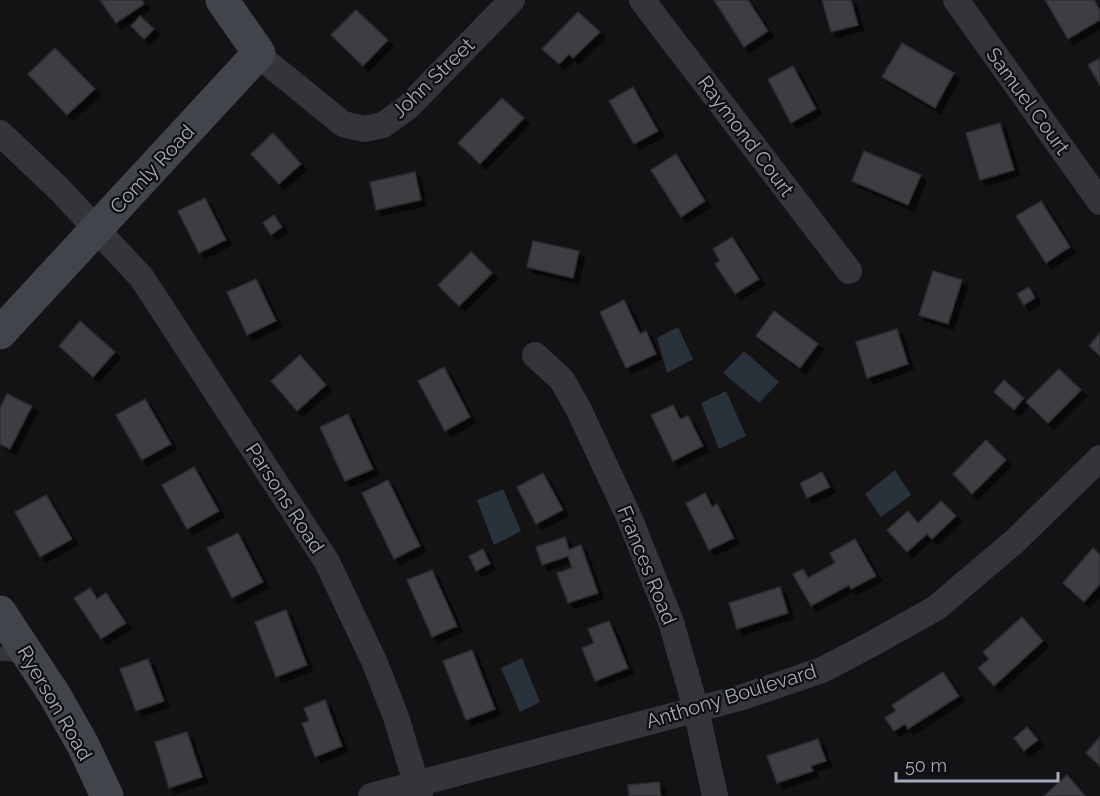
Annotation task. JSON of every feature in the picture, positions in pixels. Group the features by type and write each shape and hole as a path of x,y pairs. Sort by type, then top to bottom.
{"main road":[{"path":"222,0 259,53"},
{"name":"Comly Road","path":"0,333 259,53"},
{"name":"Ryerson Road","path":"0,612 14,655 54,694 83,745 106,796"}],"street":[{"name":"John Street","path":"259,53 263,59 343,124 364,129 374,127 383,125 408,107 512,0"},
{"name":"Raymond Court","path":"642,0 849,271"},
{"name":"Samuel Court","path":"956,0 1100,202"},
{"name":"Parsons Road","path":"0,133 59,189 142,278 327,562 374,661 396,717 418,789"},
{"name":"Frances Road","path":"535,355 562,380 578,408 629,517 671,622 696,710 715,796"},
{"name":"Anthony Boulevard","path":"371,796 418,789 743,697 822,670 936,608 1015,541 1100,458"}],"shaded area":[{"path":"678,327 693,359 667,373 657,338"},
{"path":"744,351 779,382 759,403 723,373"},
{"path":"726,391 746,436 719,449 701,403"},
{"path":"895,470 911,495 881,517 865,494"},
{"path":"503,489 521,531 494,545 477,500"},
{"path":"522,658 540,702 520,712 501,668"}],"building":[{"path":"100,0 142,0 144,4 116,23"},
{"path":"714,0 748,0 768,31 744,47"},
{"path":"822,0 851,0 858,25 831,32"},
{"path":"1045,0 1094,0 1100,10 1100,20 1068,39"},
{"path":"356,10 388,40 363,66 331,35"},
{"path":"578,12 600,32 573,58 569,54 559,64 542,49"},
{"path":"140,16 154,29 144,39 131,26"},
{"path":"902,43 954,73 935,108 882,77"},
{"path":"55,48 95,89 67,115 28,74"},
{"path":"1100,58 1100,85 1088,65"},
{"path":"793,66 816,109 791,123 768,79"},
{"path":"633,87 658,131 634,144 609,101"},
{"path":"502,98 524,118 480,164 458,143"},
{"path":"1000,123 1014,170 980,180 966,133"},
{"path":"273,133 301,164 279,184 251,154"},
{"path":"864,151 921,175 908,205 852,181"},
{"path":"676,154 705,201 681,217 651,170"},
{"path":"415,172 421,200 376,210 370,182"},
{"path":"205,198 226,240 199,253 178,211"},
{"path":"1041,201 1070,247 1046,263 1016,216"},
{"path":"274,215 282,227 271,235 263,223"},
{"path":"732,237 759,279 735,294 715,264 720,261 713,249"},
{"path":"533,241 579,251 573,278 527,267"},
{"path":"471,252 492,273 459,306 438,285"},
{"path":"933,271 962,280 948,324 919,315"},
{"path":"256,279 276,321 247,335 227,292"},
{"path":"1029,287 1035,298 1024,305 1017,294"},
{"path":"624,300 640,334 646,331 656,354 626,368 600,312"},
{"path":"774,311 818,344 800,368 756,336"},
{"path":"80,321 115,352 93,377 59,346"},
{"path":"897,329 908,364 867,378 856,342"},
{"path":"1100,333 1100,356 1089,346"},
{"path":"300,355 326,385 297,411 271,381"},
{"path":"444,367 470,417 445,431 418,381"},
{"path":"1059,369 1081,390 1048,423 1026,402"},
{"path":"1004,380 1024,398 1014,410 994,392"},
{"path":"7,394 32,406 10,449 0,444 0,408"},
{"path":"145,399 171,444 142,460 116,415"},
{"path":"673,405 680,419 688,416 703,446 673,461 651,415"},
{"path":"348,414 373,469 345,481 320,427"},
{"path":"986,440 1006,460 972,494 953,474"},
{"path":"194,467 219,511 187,529 162,485"},
{"path":"822,472 830,487 807,498 800,483"},
{"path":"543,473 563,510 536,524 517,487"},
{"path":"388,480 420,546 394,559 362,493"},
{"path":"705,493 712,507 717,504 734,538 709,550 686,503"},
{"path":"46,495 72,539 40,557 15,512"},
{"path":"941,501 956,516 932,539 927,534 907,552 887,530 908,511 918,523"},
{"path":"238,533 263,582 232,598 207,548"},
{"path":"565,537 569,550 581,545 598,593 568,603 557,573 572,568 568,556 542,565 536,547"},
{"path":"855,539 876,576 851,589 849,585 811,606 793,574 803,569 808,578 835,563 830,553"},
{"path":"1093,548 1100,555 1100,584 1084,602 1063,583"},
{"path":"483,549 490,564 476,571 469,556"},
{"path":"432,570 457,626 432,637 407,580"},
{"path":"780,587 788,613 737,629 729,603"},
{"path":"90,588 97,599 106,593 126,623 101,639 74,598"},
{"path":"286,610 307,665 276,677 255,622"},
{"path":"1022,617 1043,641 994,686 978,668 989,659 983,652"},
{"path":"609,621 628,668 595,681 582,648 594,643 588,629"},
{"path":"472,650 495,709 466,720 443,661"},
{"path":"148,659 164,701 136,711 120,669"},
{"path":"943,672 959,696 908,729 905,724 894,731 885,718 896,711 892,705"},
{"path":"325,700 342,746 315,757 302,723 309,721 304,708"},
{"path":"1027,727 1038,740 1024,751 1014,738"},
{"path":"187,732 202,777 169,788 155,742"},
{"path":"1100,737 1100,766 1086,753"},
{"path":"818,739 826,761 811,766 813,771 777,783 767,756"},
{"path":"1067,775 1085,796 1044,796"},
{"path":"659,782 661,796 629,796 628,785"}]}
